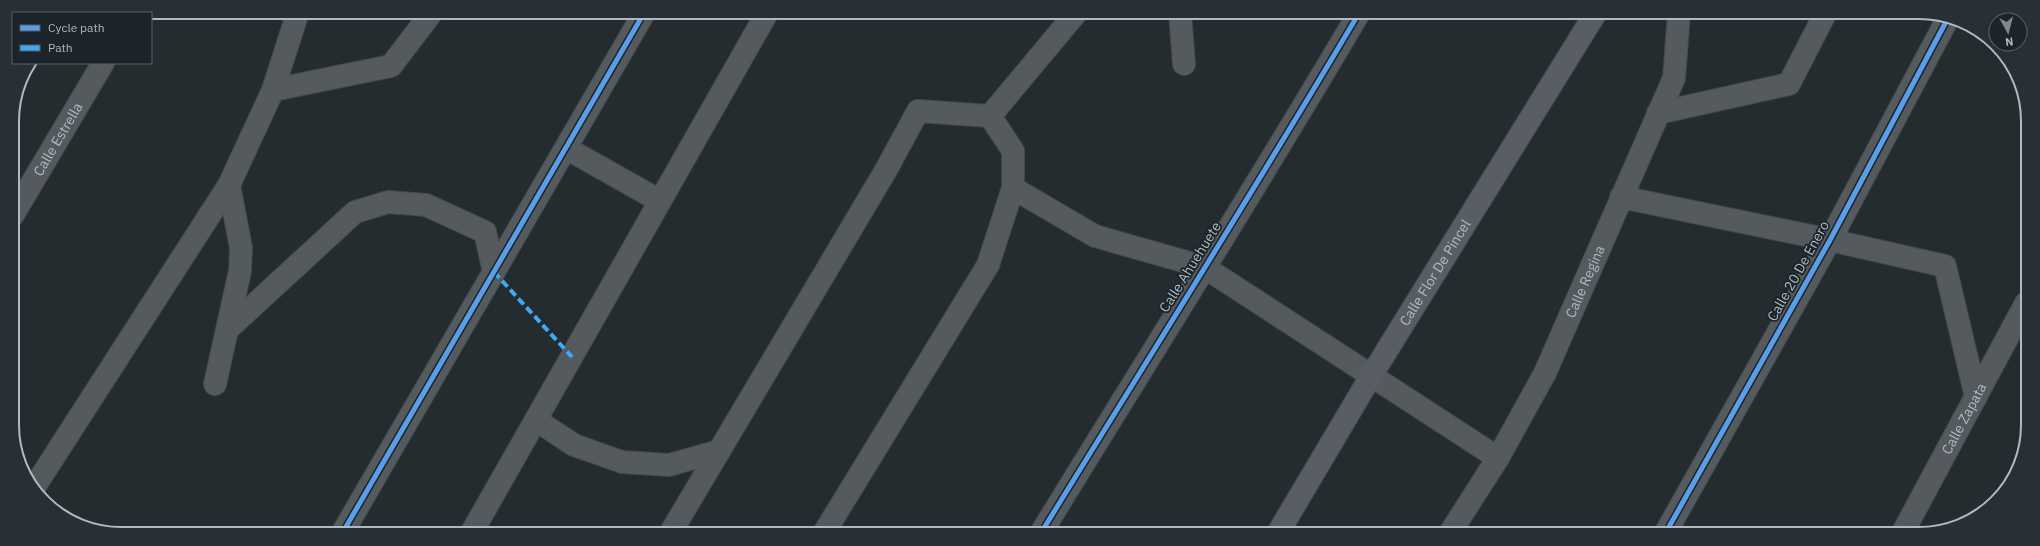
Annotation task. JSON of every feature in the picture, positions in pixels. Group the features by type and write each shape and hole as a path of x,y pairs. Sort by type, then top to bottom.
{"main road":[{"name":"Calle Flor De Pincel","path":"1282,527 1371,376 1592,19"}],"street":[{"path":"37,483 230,184 273,90 296,19"},
{"path":"273,90 391,66 427,19"},
{"path":"346,527 641,19"},
{"path":"475,527 764,19"},
{"path":"990,116 1071,19"},
{"path":"1180,19 1184,64"},
{"name":"Calle Ahuehuete","path":"1046,527 1204,267 1280,148 1356,19"},
{"name":"Calle Regina","path":"1454,527 1498,458 1546,373 1674,78 1679,19"},
{"path":"1658,113 1789,84 1823,19"},
{"name":"Calle 20 De Enero","path":"1669,527 1830,240 1946,22"},
{"name":"Calle Estrella","path":"19,205 102,64"},
{"path":"674,527 886,170 918,111 990,116"},
{"path":"828,527 988,265 1013,188 1012,151 990,116"},
{"path":"566,148 660,201"},
{"path":"216,384 240,271 241,248 230,184"},
{"path":"1013,188 1095,236 1204,267 1498,458"},
{"path":"1621,198 1830,240 1945,266 1976,397"},
{"path":"228,328 355,212 388,202 426,205 485,232 494,272"},
{"name":"Calle Zapata","path":"1906,527 2021,312"},
{"path":"536,420 574,445 622,462 669,465 719,451"}],"marked path":[{"path":"494,272 572,357"}],"cycle path":[{"path":"346,527 641,19"},
{"path":"1045,527 1241,209 1355,19"},
{"path":"1669,527 1830,240 1946,22"}]}
